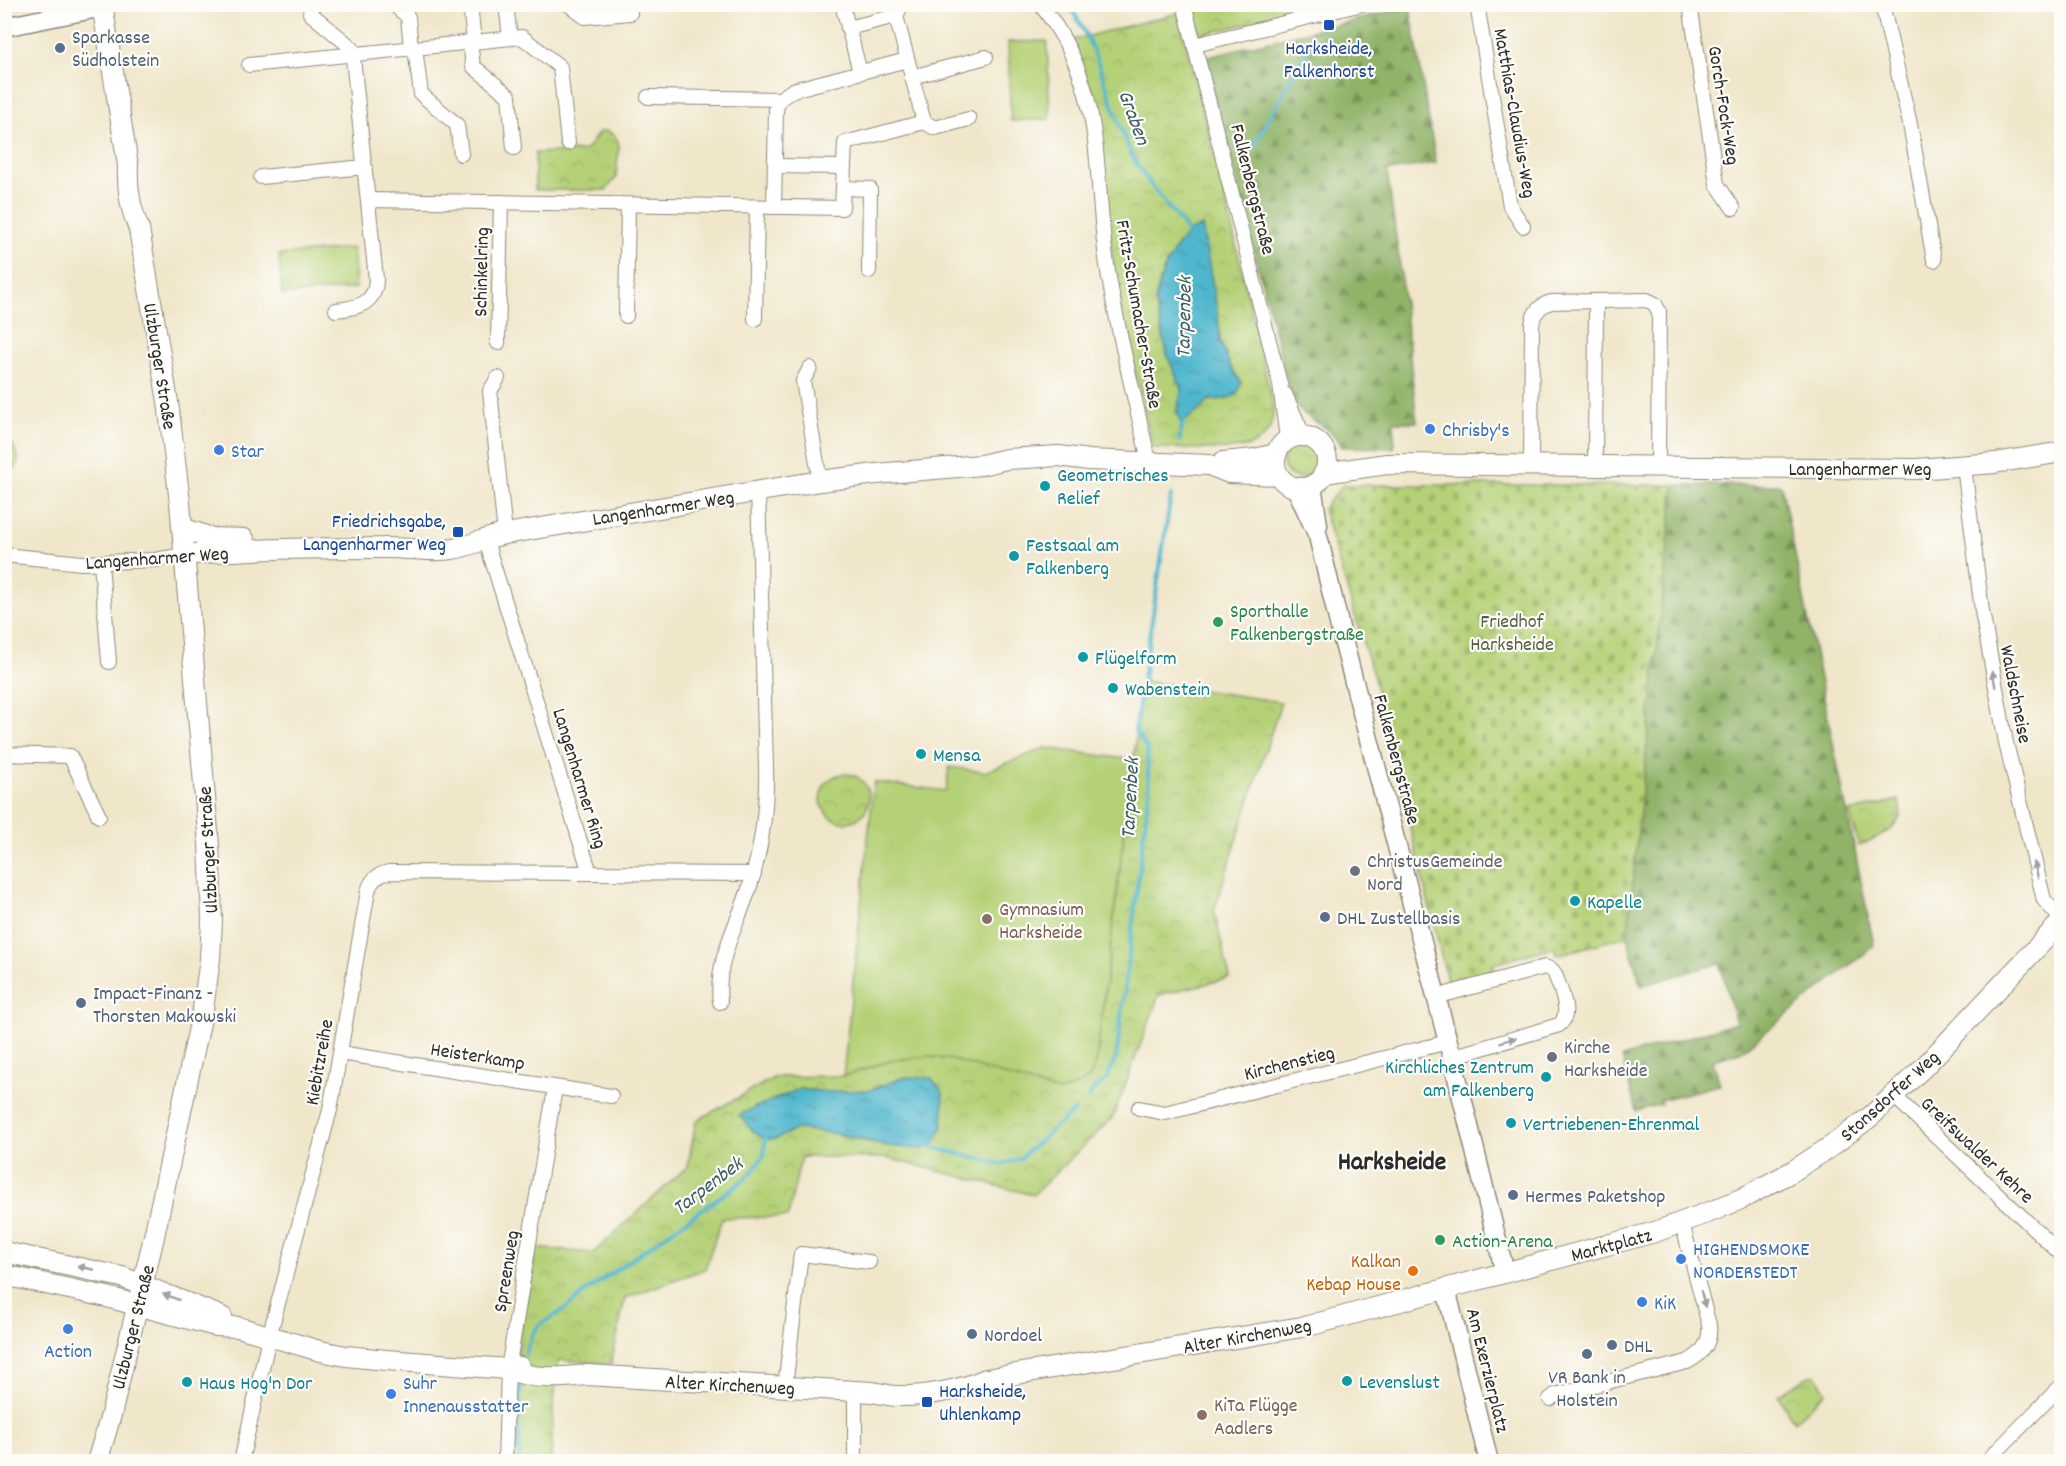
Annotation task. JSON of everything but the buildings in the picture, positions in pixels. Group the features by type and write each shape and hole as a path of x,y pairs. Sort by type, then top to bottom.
{"main road":[{"name":"Ulzburger Straße","path":"97,1461 111,1415 142,1285 203,1010 210,959 212,920 209,844 182,528 168,402 139,229 141,207 128,165 102,6"},
{"path":"1314,441 1314,475 1284,482 1278,475 1275,465 1289,443 1314,441"},
{"name":"Langenharmer Weg","path":"184,555 310,548 450,550 505,534 820,481 981,465 1007,468 1060,467 1089,460 1209,465 1224,461 1255,459 1289,443"},
{"name":"Langenharmer Weg","path":"1314,475 1387,464 1884,469 1964,466 2061,452"},
{"name":"Langenharmer Weg","path":"1209,465 1229,473 1278,475"},
{"name":"Langenharmer Weg","path":"182,528 212,538 282,539 310,548"},
{"name":"Stonsdorfer Weg","path":"1682,1222 1743,1198 1793,1171 1850,1133 1894,1096 2061,921"},
{"name":"Marktplatz","path":"1505,1273 1655,1233 1682,1222"},
{"name":"Alter Kirchenweg","path":"4,1252 104,1272 220,1315 238,1327"},
{"name":"Alter Kirchenweg","path":"4,1275 107,1297 216,1326 238,1327 320,1351 368,1359 508,1369 524,1366 563,1368 587,1375 864,1391 895,1396 926,1393 972,1385 986,1379 1308,1326 1505,1273"}],"street":[{"path":"393,4 408,16 420,93 457,124 461,154"},
{"path":"470,4 473,66 508,95 514,148"},
{"path":"506,4 510,38"},
{"path":"568,4 585,17 630,13"},
{"path":"842,4 860,72"},
{"name":"Fritz-Schumacher-Straße","path":"1040,4 1056,27 1072,57 1091,110 1097,144 1108,272 1149,462"},
{"name":"Falkenbergstraße","path":"1184,4 1280,384 1289,443"},
{"path":"1194,45 1362,4"},
{"name":"Matthias-Claudius-Weg","path":"1477,4 1510,206 1523,225"},
{"name":"Gorch-Fock-Weg","path":"1690,4 1717,184 1733,208"},
{"path":"1882,4 1910,124 1934,260"},
{"path":"4,27 102,6"},
{"path":"848,28 899,8 907,60 924,122"},
{"path":"310,13 352,48 368,200 375,287 371,297 363,305 336,310"},
{"path":"249,65 523,38 560,68 568,143"},
{"path":"912,76 986,57"},
{"path":"774,207 776,109 780,99 789,91 907,60"},
{"path":"648,97 780,99"},
{"name":"Schinkelring","path":"368,200 842,208 843,147 846,142 924,122 936,128 969,119"},
{"path":"1910,124 1924,143"},
{"path":"261,177 364,166"},
{"path":"775,166 843,167"},
{"path":"843,188 870,189 868,271"},
{"name":"Schinkelring","path":"498,343 501,202"},
{"path":"626,316 628,204"},
{"path":"755,319 757,207"},
{"path":"1531,466 1533,317 1539,308 1549,303 1647,300 1659,309 1658,467"},
{"path":"1595,467 1596,301"},
{"path":"810,368 803,381 820,481"},
{"path":"498,378 490,391 505,534"},
{"name":"Waldschneise","path":"1964,466 1982,611 2006,743 2044,902 2061,921"},
{"name":"Falkenbergstraße","path":"1314,475 1318,536 1505,1273"},
{"path":"720,1002 719,980 722,963 754,874 764,825 766,786 758,491"},
{"name":"Langenharmer Ring","path":"485,538 590,873 754,874"},
{"name":"Langenharmer Weg","path":"4,555 82,563 155,560 184,555"},
{"path":"101,562 109,662"},
{"path":"4,754 70,756 99,816"},
{"name":"Kiebitzreihe","path":"241,1461 269,1337 330,1110 368,891 376,877 389,872 590,873"},
{"name":"Kirchenstieg","path":"1139,1108 1165,1113 1559,1025 1565,1018 1555,974 1545,967 1436,997"},
{"name":"Heisterkamp","path":"340,1053 611,1096"},
{"name":"Spreenweg","path":"505,1461 508,1369 555,1088"},
{"name":"Greifswalder Kehre","path":"1894,1096 2061,1255"},
{"path":"1550,1399 1554,1395 1687,1362 1703,1350 1708,1338 1709,1324 1682,1222"},
{"path":"785,1387 801,1254 869,1262"},
{"name":"Am Exerzierplatz","path":"1446,1288 1489,1461"},
{"path":"1986,1461 2061,1385"},
{"path":"855,1461 864,1391"}],"green space":[{"path":"1192,4 1326,4 1326,5 1199,35"},
{"path":"1410,7 1436,163 1387,171 1417,422 1394,422 1394,448 1342,447 1331,433 1303,413 1292,400 1204,57"},
{"path":"1178,13 1224,193 1273,405 1268,432 1261,440 1251,445 1227,449 1153,448 1114,270 1099,121 1090,87 1069,41","holes":["1202,227 1218,316 1220,340 1230,366 1241,383 1225,399 1209,400 1182,423 1177,412 1182,389 1168,357 1155,301 1163,271"]},
{"path":"1047,41 1050,119 1011,121 1008,42"},
{"path":"606,131 613,134 619,146 616,178 606,190 535,190 535,153 583,151 588,148 599,132"},
{"path":"353,248 356,288 282,295 279,255"},
{"path":"4,440 12,443 18,457 17,466 8,473 5,472"},
{"path":"1300,444 1312,449 1317,461 1312,473 1300,478 1288,473 1283,461 1288,449"},
{"name":"Friedhof Harksheide","path":"1343,485 1674,485 1627,936 1557,955 1554,947 1493,964 1495,971 1448,984 1375,682 1323,509"},
{"path":"1674,485 1781,485 1874,946 1740,1052 1713,1060 1720,1085 1660,1100 1661,1104 1636,1111 1622,1057 1736,1023 1720,963 1641,986 1627,936"},
{"path":"1143,681 1281,702 1214,911 1230,978 1159,995 1113,1117 1033,1195 887,1158 801,1157 788,1217 722,1218 705,1269 625,1298 611,1364 559,1360 554,1390 551,1461 510,1462 516,1359 535,1248 593,1253 688,1166 696,1121 775,1077 843,1076 913,1056 954,1060 1078,1085 1090,1077 1096,1062","holes":["905,1077 943,1125 935,1142 929,1147 887,1146 800,1129 769,1139 758,1135 751,1127 754,1107 773,1102 799,1089 830,1092 870,1090"]},
{"path":"1045,748 1133,760 1096,1062 1090,1077 1078,1085 1059,1092 954,1060 928,1056 893,1060 843,1076 874,782 946,791 949,767 985,772"},
{"path":"845,774 862,781 869,798 862,815 845,822 828,815 821,798 828,781"},
{"path":"1899,800 1901,816 1891,830 1859,846 1849,812"},
{"path":"4,1255 110,1277 109,1286 5,1265"},
{"path":"1816,1375 1826,1392 1794,1422 1778,1395 1807,1377"}],"water":[{"path":"1202,226 1220,340 1230,366 1241,382 1237,395 1225,399 1209,400 1181,424 1177,412 1182,389 1168,357 1155,301 1163,271 1175,249 1188,232"},
{"path":"905,1077 931,1078 943,1092 943,1125 935,1142 929,1147 918,1149 888,1146 840,1134 797,1129 776,1139 765,1139 755,1133 739,1115 799,1089 830,1092 870,1090"}],"waterway":[{"name":"Graben","path":"1068,4 1089,41 1138,167 1188,232"},
{"name":"Tarpenbek","path":"1250,152 1312,42"},
{"name":"Tarpenbek","path":"1179,441 1183,421"},
{"name":"Tarpenbek","path":"1088,1098 1093,1090 1106,1080 1116,1058 1149,792 1147,748 1135,731 1171,495"},
{"name":"Tarpenbek","path":"927,1146 1001,1164 1019,1159 1075,1110"},
{"name":"Tarpenbek","path":"525,1354 532,1335 539,1325 565,1309 588,1290 741,1182 752,1172 764,1155 766,1135"},
{"name":"Tarpenbek","path":"520,1462 518,1425 521,1381"}],"place":[{"name":"Harksheide, Falkenhorst","path":"1329,25"},
{"name":"Sparkasse Südholstein","path":"60,48"},
{"name":"Chrisby's","path":"1430,429"},
{"name":"Star","path":"219,450"},
{"name":"Geometrisches Relief","path":"1045,486"},
{"name":"Friedrichsgabe, Langenharmer Weg","path":"458,532"},
{"name":"Festsaal am Falkenberg","path":"1014,556"},
{"name":"Sporthalle Falkenbergstraße","path":"1218,622"},
{"name":"Flügelform","path":"1083,657"},
{"name":"Wabenstein","path":"1113,688"},
{"name":"Mensa","path":"921,754"},
{"name":"ChristusGemeinde Nord","path":"1355,871"},
{"name":"Kapelle","path":"1575,901"},
{"name":"DHL Zustellbasis","path":"1325,917"},
{"name":"Gymnasium Harksheide","path":"987,919"},
{"name":"Impact-Finanz - Thorsten Makowski","path":"81,1003"},
{"name":"Kirche Harksheide","path":"1552,1057"},
{"name":"Kirchliches Zentrum am Falkenberg","path":"1546,1077"},
{"name":"Vertriebenen-Ehrenmal","path":"1511,1123"},
{"name":"Hermes Paketshop","path":"1513,1195"},
{"name":"Action-Arena","path":"1440,1240"},
{"name":"HIGHENDSMOKE NORDERSTEDT","path":"1681,1259"},
{"name":"Kalkan Kebap House","path":"1413,1271"},
{"name":"KiK","path":"1642,1302"},
{"name":"Action","path":"68,1329"},
{"name":"Nordoel","path":"972,1334"},
{"name":"DHL","path":"1612,1345"},
{"name":"VR Bank in Holstein","path":"1587,1354"},
{"name":"Levenslust","path":"1347,1381"},
{"name":"Haus Hog'n Dor","path":"187,1382"},
{"name":"Suhr Innenausstatter","path":"391,1394"},
{"name":"Harksheide, Uhlenkamp","path":"927,1402"},
{"name":"KiTa Flügge Aadlers","path":"1202,1415"}],"district":[{"name":"Harksheide","path":"1392,1160"}]}
